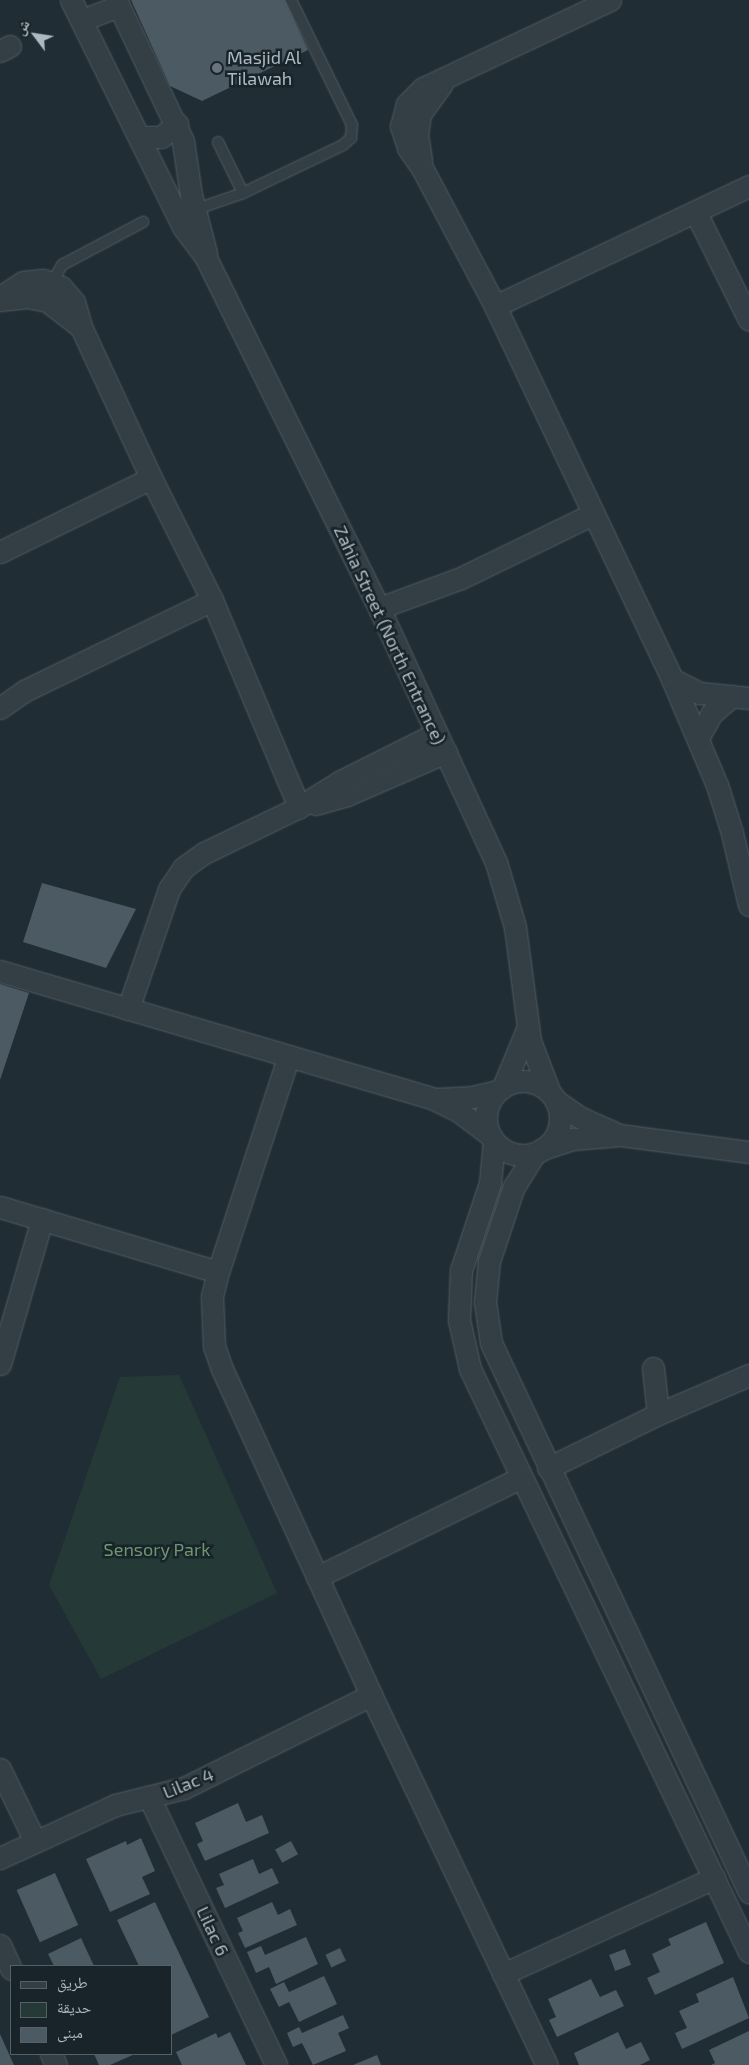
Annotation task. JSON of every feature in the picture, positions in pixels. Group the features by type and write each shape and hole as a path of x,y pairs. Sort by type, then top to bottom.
{"street":[{"path":"71,0 184,227 206,258"},
{"path":"610,0 414,95 402,115 403,137 422,168 495,306 672,679 698,738 732,833 749,905"},
{"path":"82,20 117,3 176,124 187,154 194,210 206,258"},
{"path":"140,136 161,137 176,124"},
{"path":"495,306 696,213 749,186"},
{"path":"696,213 749,320"},
{"name":"Zahia Street (North Entrance)","path":"206,258 382,615 496,862 507,894 522,960 528,1027 534,1054 552,1096"},
{"path":"0,299 23,282 52,282 61,287 74,302 81,327 151,478 212,600 299,807"},
{"path":"0,299 27,298 47,301 81,327"},
{"path":"0,552 151,478"},
{"path":"382,615 593,514"},
{"path":"0,708 24,691 212,600"},
{"path":"672,679 700,693 740,697"},
{"path":"698,738 712,713 740,697"},
{"path":"128,1009 169,889 183,868 204,853 299,807 341,781 437,733"},
{"path":"299,807 347,795 446,752"},
{"path":"0,971 288,1058 434,1099 463,1114 513,1154 538,1151 572,1139 620,1135 749,1152"},
{"path":"528,1027 500,1089 486,1111 491,1138 490,1183 461,1270 459,1320 470,1369 520,1478 749,1952"},
{"path":"288,1058 218,1272 211,1321 222,1369 543,2064"},
{"path":"434,1099 472,1097 517,1082 533,1082 592,1124 620,1135"},
{"path":"552,1096 558,1127 552,1140 538,1151 509,1198 489,1261 485,1302 488,1330 498,1362 749,1892"},
{"path":"0,1207 218,1272"},
{"path":"0,1364 42,1219"},
{"path":"653,1368 658,1414"},
{"path":"548,1468 658,1414 749,1376"},
{"path":"317,1578 520,1478"},
{"path":"545,1530 573,1518"},
{"name":"Lilac 4","path":"0,1858 115,1805 184,1788 372,1696"},
{"path":"0,1768 35,1841"},
{"name":"Lilac 6","path":"150,1797 276,2065"},
{"path":"503,1974 714,1878"},
{"path":"0,1945 10,1967"}],"lane":[{"path":"194,210 243,193 343,145 352,134 352,125 291,0"},
{"path":"218,142 243,193"},
{"path":"52,282 62,265 143,222"}],"green space":[{"name":"Sensory Park","path":"179,1375 277,1593 101,1679 49,1585 120,1377"}],"building":[{"name":"Masjid Al Tilawah","path":"131,0 285,0 308,50 202,101 170,86"},
{"path":"42,883 136,909 106,968 23,942"},
{"path":"0,984 29,993 0,1080"},
{"path":"238,1803 246,1822 262,1815 269,1833 205,1861 197,1844 203,1841 195,1823"},
{"path":"141,1838 155,1871 142,1877 150,1894 110,1912 86,1859 126,1841 127,1845"},
{"path":"291,1841 298,1854 282,1863 275,1849"},
{"path":"253,1859 259,1874 272,1868 279,1883 225,1908 216,1888 224,1885 219,1874"},
{"path":"55,1873 78,1925 40,1942 17,1890"},
{"path":"155,1902 209,2017 172,2035 172,1965 139,1965 117,1920"},
{"path":"272,1902 278,1915 290,1909 297,1925 245,1948 238,1933 243,1931 237,1918"},
{"path":"706,1922 724,1963 655,1995 647,1978 660,1972 652,1954 671,1945 668,1939"},
{"path":"306,1937 318,1964 276,1984 269,1967 256,1973 247,1952 261,1946 265,1955"},
{"path":"81,1938 94,1965 54,1965 48,1954"},
{"path":"340,1948 346,1961 331,1967 325,1955"},
{"path":"625,1949 631,1965 615,1971 609,1955"},
{"path":"324,1976 337,2004 299,2022 289,2002 279,2007 270,1989 284,1982 289,1992"},
{"path":"733,1977 749,2018 682,2049 675,2033 687,2028 679,2011 699,2002 696,1994"},
{"path":"591,1979 600,1997 616,1990 624,2006 557,2037 549,2020 556,2017 548,1999"},
{"path":"343,2015 349,2028 338,2033 346,2051 313,2065 302,2043 293,2047 287,2033 299,2027 302,2033"},
{"path":"749,2031 749,2065 711,2065 715,2063 709,2050"},
{"path":"230,2032 246,2065 182,2065 176,2052 216,2033 218,2038"},
{"path":"618,2032 626,2049 641,2042 650,2060 640,2065 579,2065 574,2053"},
{"path":"0,2034 14,2065 0,2065"},
{"path":"94,2055 133,2055 110,2065 99,2065"},
{"path":"377,2055 381,2065 353,2065"}],"place":[{"name":"Masjid Al Tilawah","path":"217,68"}]}
